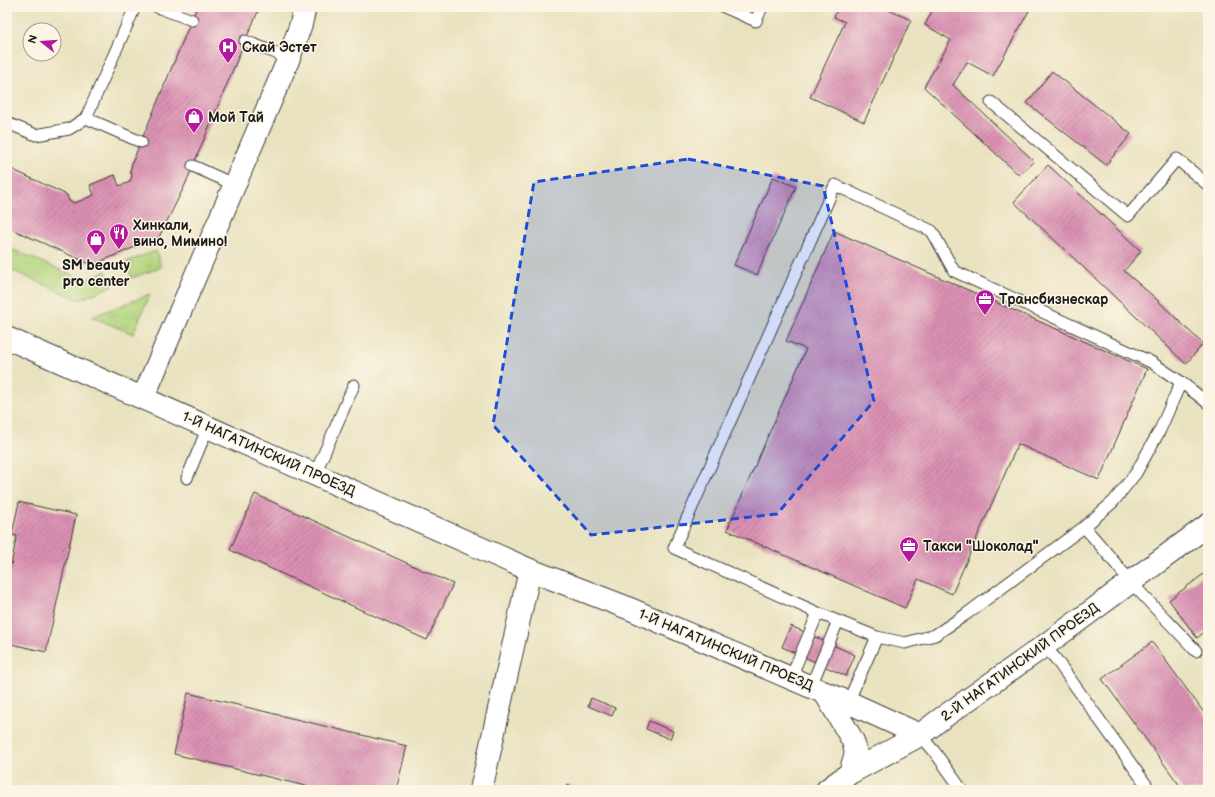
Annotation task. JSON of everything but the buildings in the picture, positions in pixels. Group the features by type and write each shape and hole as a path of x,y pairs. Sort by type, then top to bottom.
{"street":[{"path":"143,398 289,58 301,24 304,7"},
{"name":"1-Й НАГАТИНСКИЙ ПРОЕЗД","path":"7,338 530,570 628,608 810,685 920,735"},
{"name":"2-Й НАГАТИНСКИЙ ПРОЕЗД","path":"842,783 920,735 938,720 1044,646 1208,525"},
{"path":"481,790 530,570"},
{"path":"810,685 853,741 856,753 842,783"}],"lane":[{"path":"7,123 36,135 69,128 86,118 135,7"},
{"path":"157,7 192,20"},
{"path":"724,7 756,21 762,7"},
{"path":"244,41 289,58"},
{"path":"991,102 1128,216 1177,159 1208,185"},
{"path":"86,118 141,142"},
{"path":"193,166 235,184"},
{"path":"1181,382 1160,430 1136,474 1113,502 1084,527 965,615 935,635 905,642 877,637 818,613 674,548 835,185 932,231 954,271 1151,362 1181,382 1208,404"},
{"path":"316,474 354,385"},
{"path":"187,478 208,427"},
{"path":"1084,527 1103,547 1131,582 1196,651"},
{"path":"810,685 796,665 818,613"},
{"path":"810,685 838,621"},
{"path":"848,702 877,637"},
{"path":"1044,646 1059,664 1150,790"},
{"path":"920,735 934,751 962,790"}],"highlighted area":[{"path":"688,159 823,186 874,401 777,514 591,535 493,425 534,182"}],"green space":[{"path":"7,247 84,280 106,271 112,286 79,300 7,268"},
{"path":"156,251 161,267 132,278 126,262"},
{"path":"150,294 133,334 92,317"}],"place":[{"name":"Скай Эстет","path":"228,64"},
{"name":"Мой Тай","path":"194,134"},
{"name":"Хинкали, вино, Мимино!","path":"119,250"},
{"name":"SM beauty pro center","path":"96,256"},
{"name":"Трансбизнескар","path":"985,316"},
{"name":"Такси \"Шоколад\"","path":"909,563"}]}
